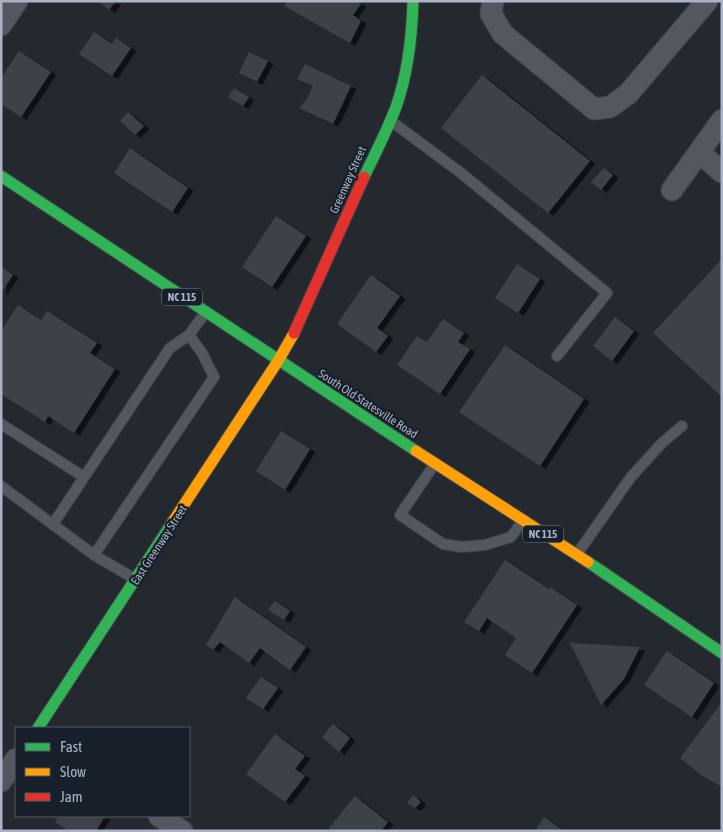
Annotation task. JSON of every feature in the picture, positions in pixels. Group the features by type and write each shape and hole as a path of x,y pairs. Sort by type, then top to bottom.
{"main road":[{"name":"Greenway Street","path":"278,361 294,332 390,121 402,88 410,50 413,1"},
{"name":"South Old Statesville Road","path":"1,176 434,464 577,555 722,653"},
{"name":"East Greenway Street","path":"39,727 278,361"}],"street":[{"path":"1,26 17,1"},
{"path":"493,1 491,14 503,34 594,108 610,107 628,94 707,1"},
{"path":"672,190 722,120"},
{"path":"699,152 722,172"},
{"path":"1,781 15,760"},
{"path":"161,817 182,831"}],"lane":[{"path":"390,121 461,173 607,293 557,356"},
{"path":"53,524 170,348 189,334 205,312"},
{"path":"94,555 214,377 202,353 189,334"},
{"path":"1,424 84,476"},
{"path":"577,555 631,477 662,443 682,426"},
{"path":"434,464 400,515 442,544 462,546 485,545 511,537 523,521"},
{"path":"1,486 94,555 136,579"}],"building":[{"path":"98,1 116,1 109,10"},
{"path":"287,1 356,1 361,4 353,15 361,21 350,43 284,6"},
{"path":"94,32 112,44 116,38 131,48 112,76 79,54"},
{"path":"19,51 51,72 21,117 1,104 1,78"},
{"path":"249,52 268,61 257,82 239,73"},
{"path":"305,64 351,86 333,124 299,108 307,99 313,86 297,79"},
{"path":"482,75 590,161 548,213 441,128"},
{"path":"234,88 249,97 243,106 228,97"},
{"path":"128,112 144,126 135,135 120,121"},
{"path":"130,148 188,188 172,212 114,173"},
{"path":"604,168 613,175 601,190 591,182"},
{"path":"276,216 306,236 272,287 242,267"},
{"path":"722,259 722,397 653,333"},
{"path":"517,264 540,279 518,313 495,298"},
{"path":"1,267 13,275 1,293"},
{"path":"371,275 400,296 377,328 388,336 376,352 337,324"},
{"path":"18,305 41,320 47,311 97,343 90,353 115,369 74,433 48,416 45,422 1,394 1,331"},
{"path":"615,317 634,331 612,361 593,346"},
{"path":"443,319 464,333 458,342 470,349 440,394 397,365 417,336 427,342"},
{"path":"505,345 584,399 540,466 459,412"},
{"path":"281,431 310,449 285,490 256,471"},
{"path":"505,560 577,605 532,673 505,655 516,638 487,618 479,631 464,622"},
{"path":"235,597 306,647 290,670 260,648 249,663 220,642 213,650 206,645"},
{"path":"275,601 290,611 284,620 268,610"},
{"path":"570,643 640,647 624,679 601,705"},
{"path":"667,651 714,683 692,717 644,685"},
{"path":"261,677 278,688 263,709 246,698"},
{"path":"722,702 722,787 701,775 680,758"},
{"path":"333,724 350,738 339,752 322,737"},
{"path":"275,734 305,756 295,769 305,776 285,802 246,774"},
{"path":"413,795 421,802 415,808 407,803"},
{"path":"355,796 388,822 381,831 331,831 329,828"},
{"path":"58,817 104,817 96,831 69,831 55,822"},
{"path":"544,817 564,831 535,831"}],"traffic: fast":[{"path":"364,177 389,125 404,81 409,55 413,1"},
{"path":"1,176 416,451"},
{"path":"39,727 170,526"},
{"path":"588,562 722,653"}],"traffic: slow":[{"path":"170,526 278,361 294,333"},
{"path":"416,451 588,562"}],"traffic: jam":[{"path":"294,333 364,177"}]}
